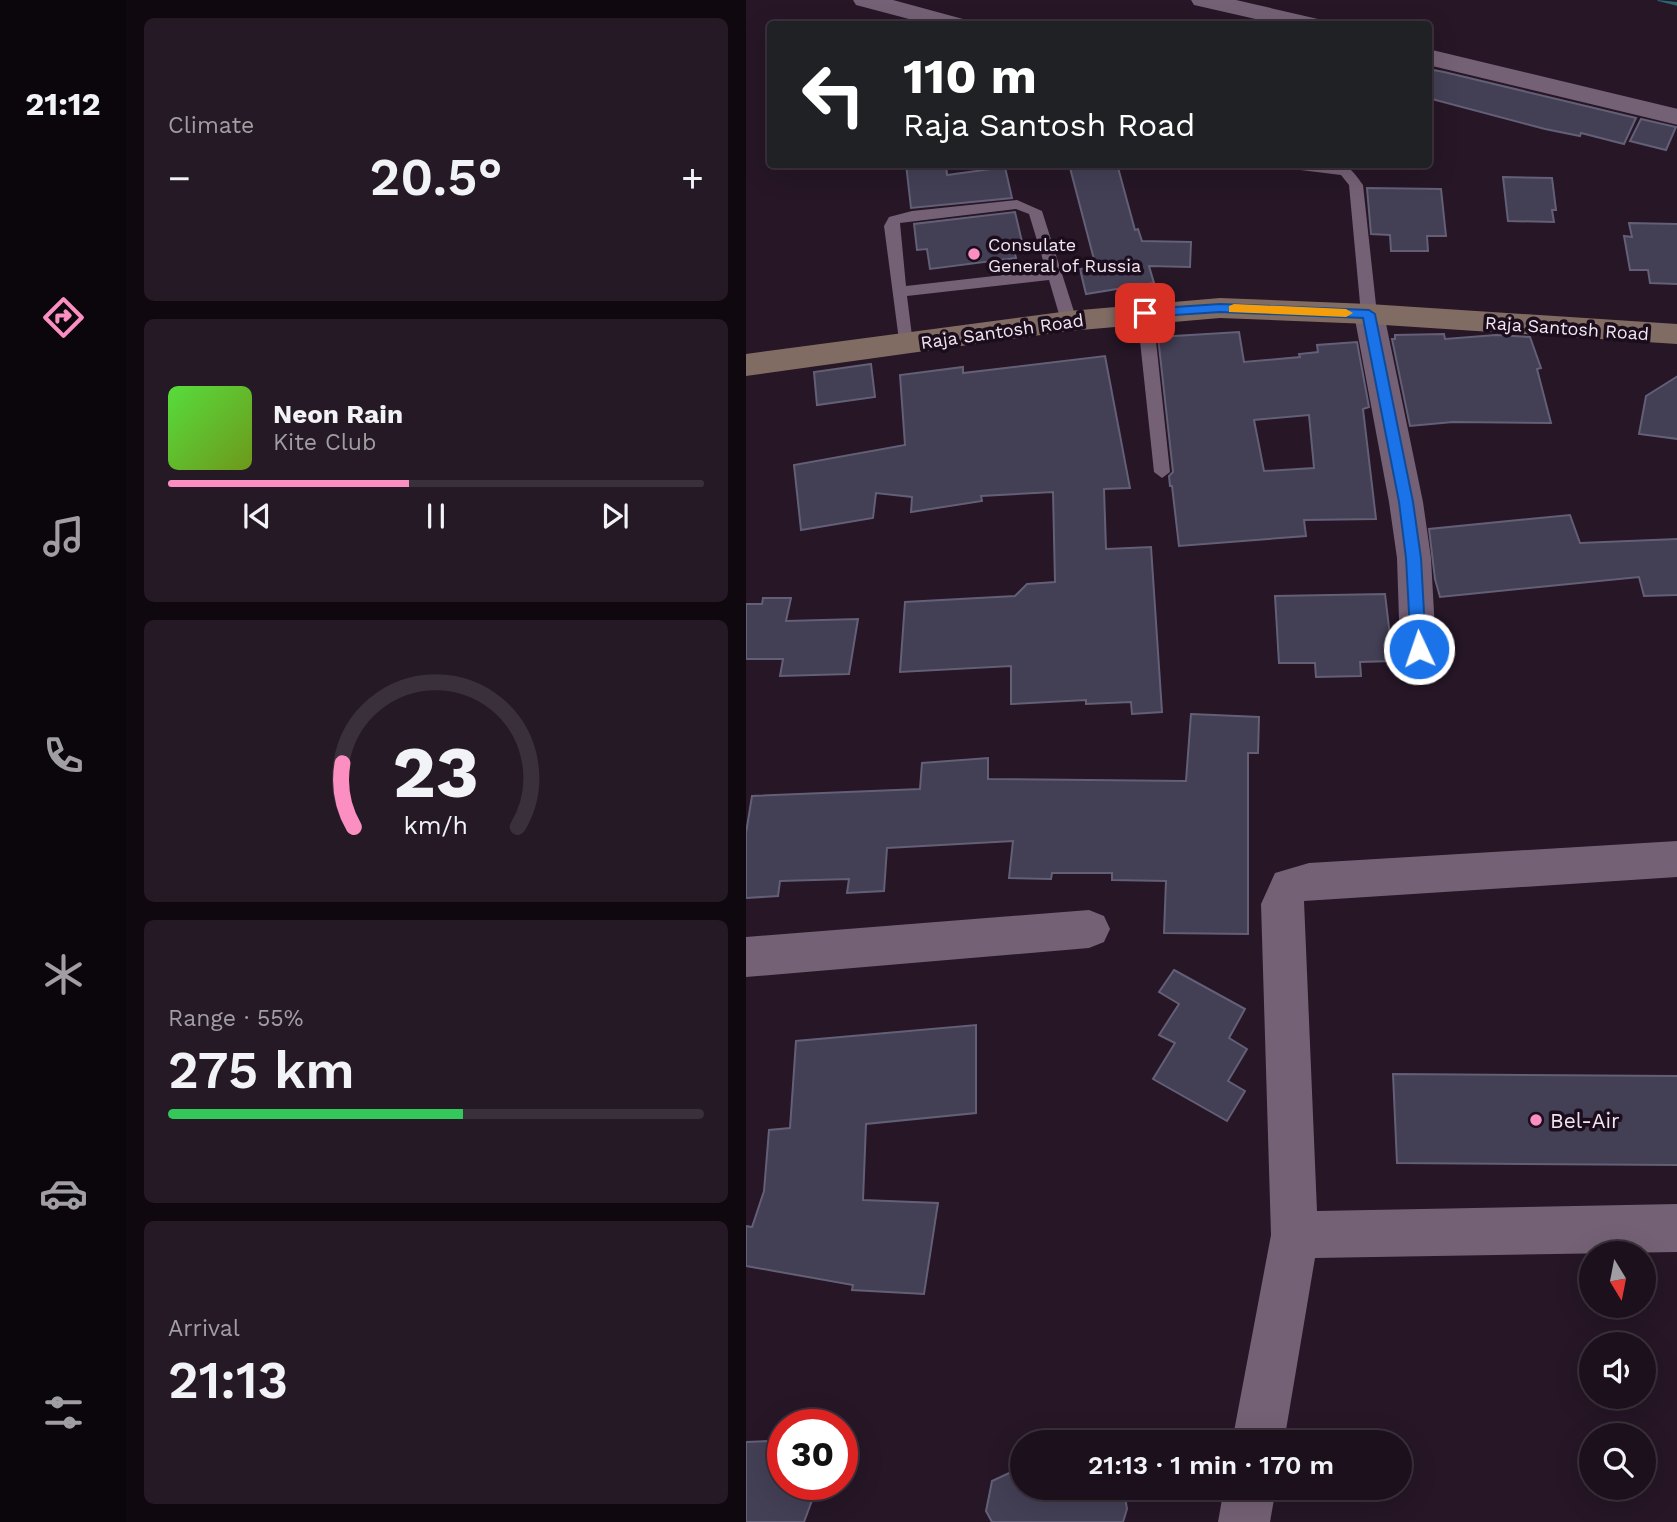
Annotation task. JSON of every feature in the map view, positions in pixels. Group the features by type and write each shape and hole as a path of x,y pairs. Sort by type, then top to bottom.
{"main road":[{"name":"Raja Santosh Road","path":"746,365 1069,321 1220,308 1369,314 1678,334"}],"street":[{"path":"865,0 943,21"},
{"path":"1203,0 1296,21"},
{"path":"1432,58 1678,117"},
{"path":"1369,314 1406,502 1419,649"},
{"path":"1260,1430 1295,1236 1282,904 1289,886 1309,881 1678,859"},
{"path":"746,957 1089,929"},
{"path":"1295,1236 1678,1228"},
{"path":"1244,1522 1248,1500"}],"lane":[{"path":"1315,168 1346,172 1356,185 1369,314"},
{"path":"905,344 891,226 894,220 912,215 1017,204 1035,211 1069,321"},
{"path":"899,292 1055,274"},
{"path":"1145,313 1162,472"}],"building":[{"path":"1432,70 1636,118 1624,144 1581,133 1580,136 1432,99"},
{"path":"1641,119 1676,127 1666,150 1630,141"},
{"path":"906,168 946,168 947,175 1005,168 1012,198 911,208"},
{"path":"1070,168 1118,168 1135,230 1138,229 1142,241 1191,242 1190,267 1149,266 1154,283 1086,294 1080,269 1096,267"},
{"path":"1503,177 1552,178 1556,210 1552,210 1554,222 1508,221"},
{"path":"1367,188 1441,189 1446,236 1427,236 1428,251 1391,251 1390,235 1371,234"},
{"path":"1015,212 1023,246 1013,247 1016,258 930,269 927,249 917,250 914,224"},
{"path":"1629,223 1678,224 1678,284 1650,283 1648,270 1630,270 1624,236 1632,237"},
{"path":"1239,332 1244,362 1300,357 1299,354 1318,352 1317,345 1357,342 1369,407 1363,409 1376,519 1304,520 1306,536 1179,546 1170,486 1169,476 1173,472 1158,337","holes":["1309,415 1314,468 1264,471 1254,420"]},
{"path":"1444,334 1445,339 1496,335 1530,337 1541,368 1537,369 1551,423 1453,422 1410,426 1392,339 1395,339 1395,335"},
{"path":"1105,356 1130,488 1104,489 1106,549 1151,547 1162,712 1132,714 1131,702 1086,704 1086,700 1011,704 1011,666 900,672 905,602 1015,596 1027,584 1055,582 1053,492 981,496 982,501 911,512 912,497 876,493 873,518 801,530 794,465 905,445 900,375 963,367 963,373"},
{"path":"871,364 875,397 817,405 814,372"},
{"path":"1678,376 1678,439 1639,434 1646,396"},
{"path":"1570,515 1580,543 1678,539 1678,595 1644,596 1639,577 1440,597 1429,529"},
{"path":"1385,594 1393,661 1360,662 1361,676 1316,677 1315,663 1279,663 1275,596"},
{"path":"763,598 791,598 786,621 858,619 849,674 780,676 783,659 746,659 746,604 762,604"},
{"path":"1191,714 1259,717 1258,753 1248,753 1248,934 1164,933 1166,881 1112,880 1112,873 1052,873 1051,879 1009,878 1013,841 887,848 884,891 847,893 849,879 780,881 778,896 746,898 746,833 752,796 920,789 922,763 988,758 988,779 1186,781"},
{"path":"1174,970 1245,1009 1229,1038 1247,1049 1228,1081 1245,1091 1227,1121 1153,1079 1175,1043 1159,1035 1179,1004 1159,992"},
{"path":"976,1025 976,1113 866,1124 863,1200 938,1203 924,1294 852,1290 853,1285 746,1266 746,1226 752,1227 764,1191 769,1130 790,1128 796,1041"},
{"name":"Bel-Air","path":"1393,1074 1678,1076 1678,1165 1397,1163"},
{"path":"767,1441 767,1500 812,1500 804,1522 746,1522 746,1442"},
{"path":"1010,1473 1010,1500 1126,1500 1127,1509 1123,1522 992,1522 986,1511 992,1481"}],"waterway":[{"path":"1660,0 1678,4"}],"slow traffic":[{"path":"1234,309 1346,313"}],"place":[{"name":"Consulate General of Russia","path":"974,254"},
{"name":"Bel-Air","path":"1536,1120"}],"route":[{"path":"1145,313 1220,308 1369,314 1406,502 1419,649"}]}
